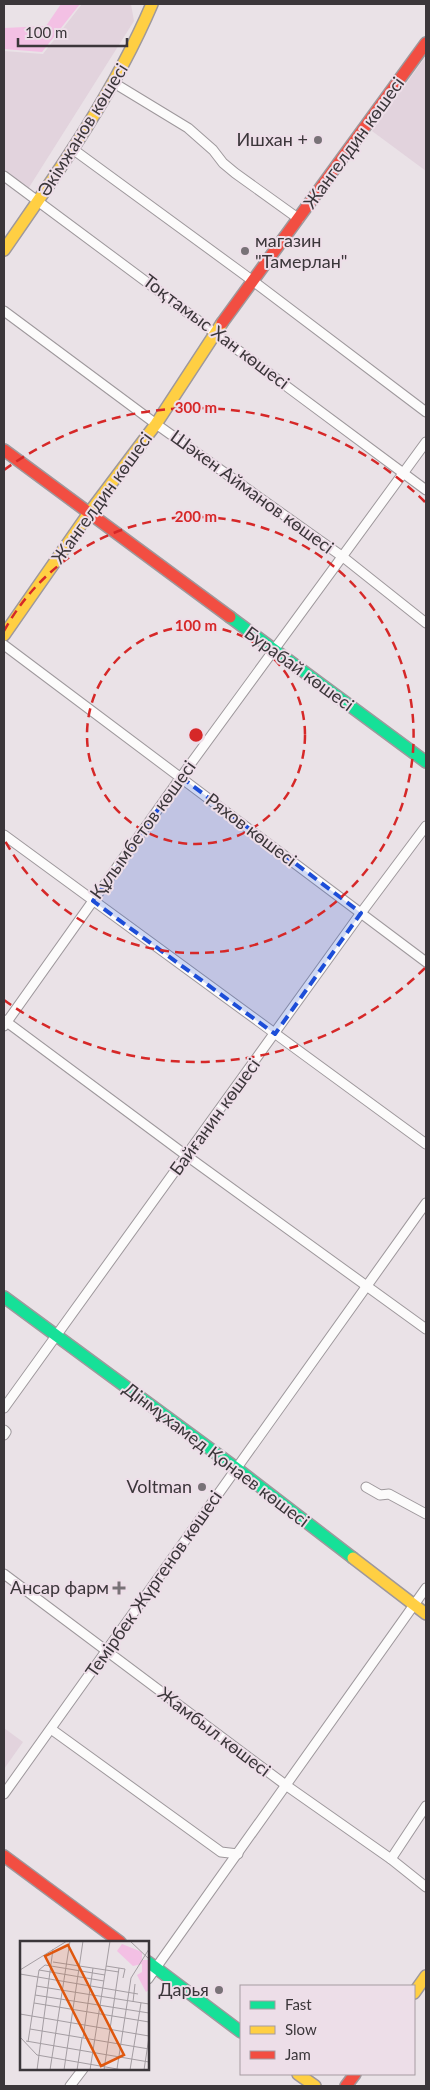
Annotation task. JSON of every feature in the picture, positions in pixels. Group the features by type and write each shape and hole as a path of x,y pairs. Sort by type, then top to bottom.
{"street":[{"name":"Әкімжанов көшесі","path":"4,250 74,150 114,84 140,35 152,4"},
{"name":"Жангелдин көшесі","path":"4,635 89,513 156,424 216,332 426,43"},
{"path":"114,84 188,128 213,150 235,174 299,219"},
{"path":"74,150 253,281 426,412"},
{"name":"Тоқтамыс Хан көшесі","path":"4,176 426,490"},
{"name":"Шәкен Айманов көшесі","path":"4,311 156,424 343,557 426,623"},
{"name":"Құлымбетов көшесі","path":"5,1023 181,777 426,442"},
{"name":"Бурабай көшесі","path":"4,450 426,762"},
{"name":"Ряхов көшесі","path":"4,645 426,962"},
{"name":"Байғанин көшесі","path":"4,1408 426,826"},
{"path":"4,835 426,1144"},
{"path":"5,1023 426,1329"},
{"name":"Темірбек Жүргенов көшесі","path":"4,1794 426,1203"},
{"name":"Дінмұхамед Қонаев көшесі","path":"4,1297 236,1468 426,1614"},
{"path":"4,1430 6,1432 4,1435"},
{"path":"366,1487 380,1495 389,1494 426,1514"},
{"name":"Жамбыл көшесі","path":"4,1574 287,1786 391,1859 426,1887"},
{"path":"240,2031 151,1965 238,1854 426,1588"},
{"path":"51,1729 221,1852 238,1854"},
{"path":"391,1859 426,1806"},
{"path":"4,1856 119,1941"},
{"path":"415,1992 426,1976"},
{"path":"70,2086 81,2070"},
{"path":"299,2075 315,2086"},
{"path":"346,2086 354,2075"}],"highlighted area":[{"path":"181,777 361,913 275,1034 93,901"}],"shaded area":[{"path":"61,4 80,4 42,52 4,49 4,28 46,26"},
{"path":"82,4 131,4 134,21 28,189 4,171 4,51 43,54"},
{"path":"426,56 426,171 372,131"},
{"path":"4,1728 23,1742 4,1769"}],"traffic: fast":[{"path":"230,617 426,762"},
{"path":"4,1297 236,1468 353,1558"},
{"path":"149,1963 240,2031"}],"traffic: slow":[{"path":"4,250 65,161 103,100 121,69 152,4"},
{"path":"4,635 89,513 156,424 222,323"},
{"path":"353,1558 426,1614"},
{"path":"415,1992 426,1976"},
{"path":"299,2075 315,2086"}],"traffic: jam":[{"path":"222,323 426,43"},
{"path":"4,450 230,617"},
{"path":"4,1856 119,1941"},
{"path":"346,2086 354,2075"}],"place":[{"name":"Ишхан +","path":"318,140"},
{"name":"магазин \"Тамерлан\"","path":"245,251"},
{"name":"Voltman","path":"202,1487"},
{"name":"Ансар фарм","path":"119,1588"},
{"name":"Дарья","path":"219,1990"}]}
